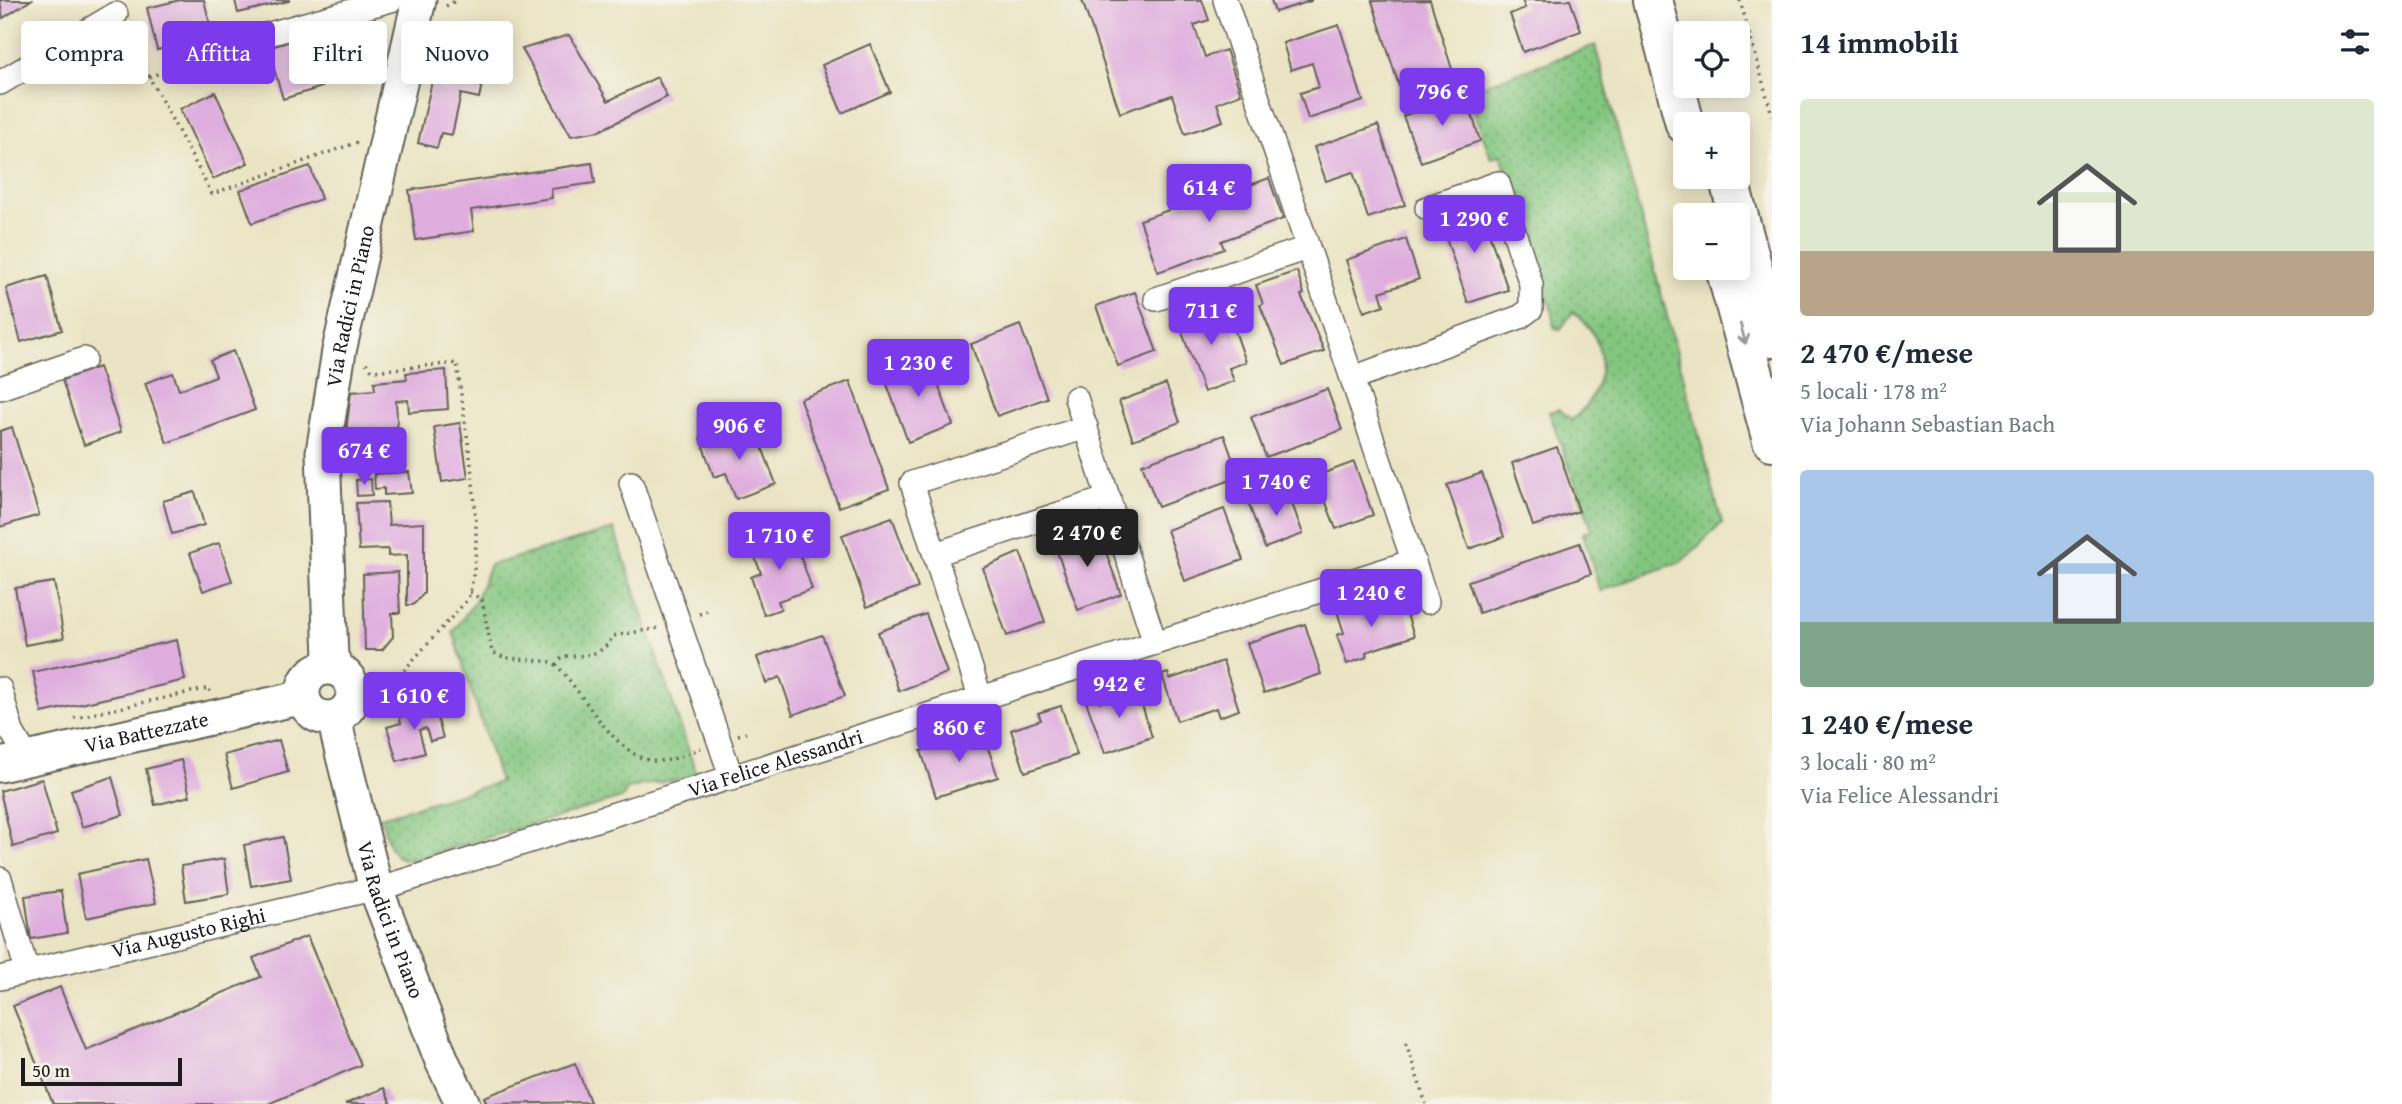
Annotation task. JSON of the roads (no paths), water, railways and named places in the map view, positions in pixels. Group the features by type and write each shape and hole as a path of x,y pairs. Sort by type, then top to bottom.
{"highway":[{"path":"1653,0 1682,112"},
{"path":"1680,0 1685,21"},
{"path":"1731,189 1772,338"},
{"path":"1728,280 1772,441"}],"street":[{"path":"275,32 391,0"},
{"name":"Via Radici in Piano","path":"419,0 339,351 323,452 332,665 349,679 353,690 351,702 323,709 376,889 442,1061 463,1104"},
{"path":"1225,0 1427,602"},
{"path":"2,78 116,14"},
{"path":"1353,377 1520,317 1531,309 1531,284 1498,183 1427,208"},
{"path":"1156,299 1307,248"},
{"path":"0,388 84,359"},
{"path":"1076,398 1155,643"},
{"path":"981,700 912,483 1086,427"},
{"path":"631,483 732,779"},
{"path":"935,554 1108,498"},
{"name":"Via Felice Alessandri","path":"376,889 732,779 1413,561"},
{"path":"323,709 309,676 332,665"},
{"path":"0,689 12,732 14,762"},
{"name":"Via Battezzate","path":"14,762 323,709"},
{"path":"0,879 27,971"},
{"name":"Via Augusto Righi","path":"0,978 376,889"}]}
